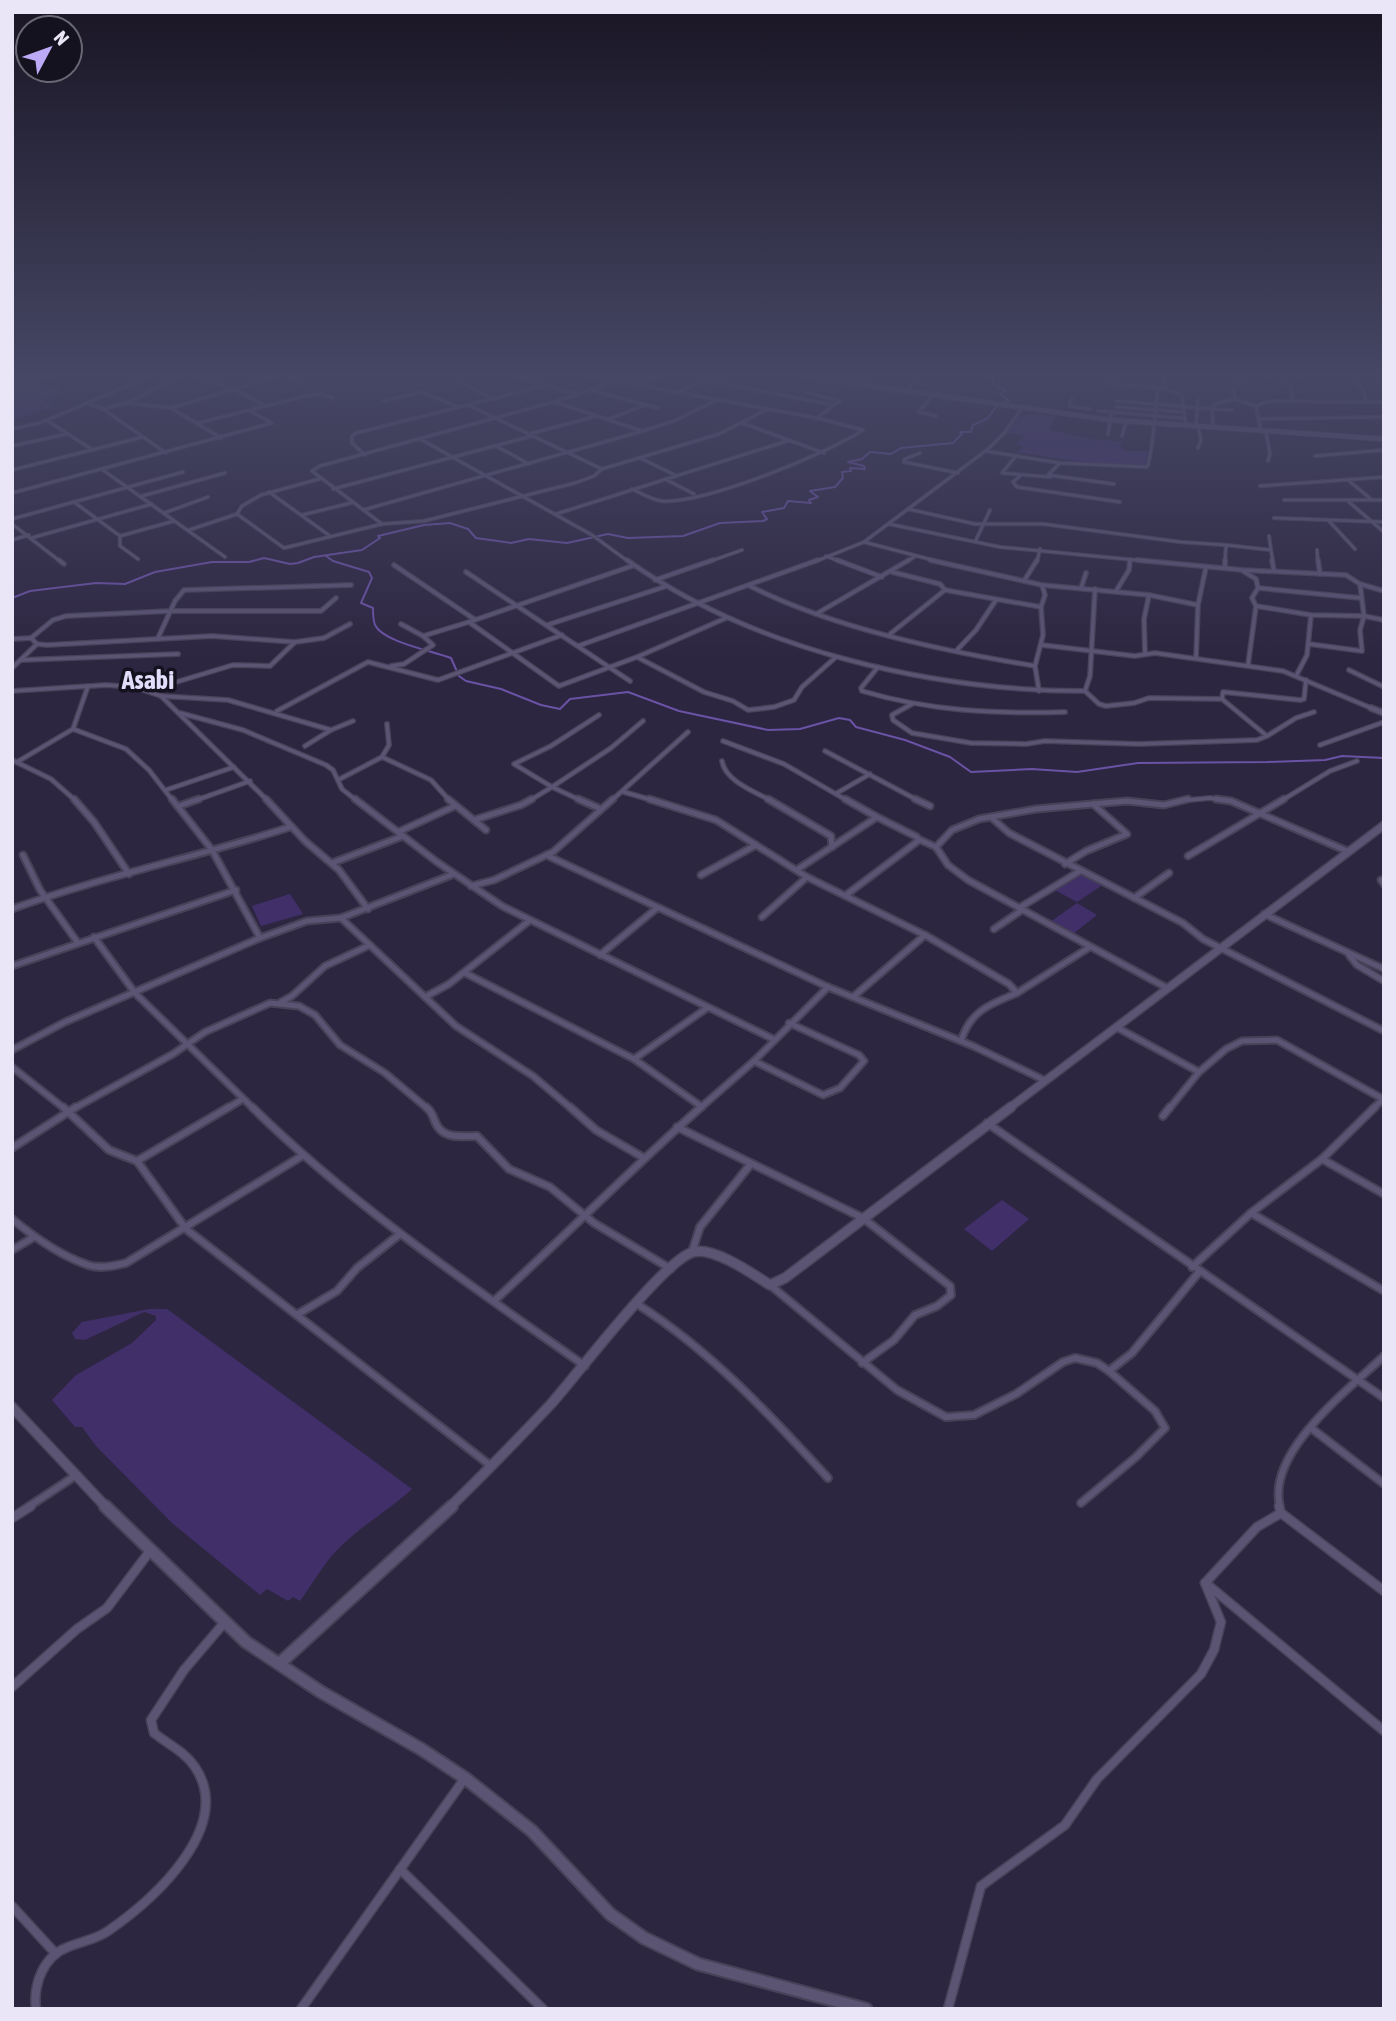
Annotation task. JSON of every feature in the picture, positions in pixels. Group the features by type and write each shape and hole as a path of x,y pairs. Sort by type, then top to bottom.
{"street":[{"path":"12,493 102,470"},
{"path":"103,470 225,557"},
{"path":"314,470 319,479 382,524"},
{"path":"332,489 403,470"},
{"path":"480,470 592,535 632,566 696,603 726,618 836,657 878,667 1040,691 1085,691 1099,704 1106,706 1134,703 1149,698 1222,699 1267,736"},
{"path":"363,510 506,470"},
{"path":"237,513 282,548 382,524 425,521 575,483 594,476 600,470"},
{"path":"665,470 675,475"},
{"path":"556,514 690,470"},
{"path":"632,489 663,501 769,470"},
{"path":"943,470 958,474"},
{"path":"578,646 750,586 864,542 962,470"},
{"path":"1003,470 1001,472 1020,475 1114,484"},
{"path":"1051,477 1048,475 1053,470"},
{"path":"12,521 183,472"},
{"path":"142,496 225,473"},
{"path":"1020,475 1013,482 1017,487 1120,502"},
{"path":"1260,486 1384,477"},
{"path":"188,530 237,513 246,502 269,492 319,479"},
{"path":"665,479 694,494"},
{"path":"1348,480 1372,500"},
{"path":"269,492 330,537"},
{"path":"164,513 208,497"},
{"path":"1284,500 1384,500"},
{"path":"1348,501 1384,532"},
{"path":"74,502 120,536"},
{"path":"302,515 351,503"},
{"path":"12,540 152,504"},
{"path":"908,509 975,524 1105,530 1181,542 1270,550"},
{"path":"975,542 990,510"},
{"path":"1274,518 1384,522"},
{"path":"120,536 174,520"},
{"path":"12,521 64,564"},
{"path":"1329,521 1355,549"},
{"path":"889,524 975,542 1206,567 1346,575 1360,584 1384,592"},
{"path":"120,536 120,546 138,559"},
{"path":"1269,536 1274,571"},
{"path":"864,542 914,557 1042,585 1149,595 1198,605"},
{"path":"1225,568 1226,545"},
{"path":"1024,581 1036,566 1040,549"},
{"path":"655,580 742,550"},
{"path":"1317,550 1320,574"},
{"path":"825,556 882,577"},
{"path":"816,614 914,557"},
{"path":"1116,591 1129,570 1130,559"},
{"path":"394,565 559,686 637,657 726,618"},
{"path":"423,636 632,566"},
{"path":"1196,658 1198,605 1206,567"},
{"path":"1243,570 1256,579 1258,588 1252,598 1256,606 1248,666"},
{"path":"466,572 630,681"},
{"path":"892,572 940,584 945,590 1041,607"},
{"path":"1082,588 1086,573"},
{"path":"1309,644 1362,651 1360,630 1364,616 1360,584"},
{"path":"158,638 180,592 188,589 351,585"},
{"path":"1040,691 1035,666 1042,645 1041,607 1045,601 1042,585"},
{"path":"547,625 667,586"},
{"path":"750,586 784,603 816,614 957,650 1035,666"},
{"path":"1258,588 1361,598"},
{"path":"1085,691 1088,688 1094,652 1092,618 1096,589"},
{"path":"890,634 945,590"},
{"path":"1145,653 1143,619 1149,605 1149,595"},
{"path":"12,639 31,638 59,617 170,611 321,611 336,598"},
{"path":"957,650 976,630 996,600"},
{"path":"1256,606 1311,615 1364,616 1384,620"},
{"path":"1296,676 1303,669 1309,644 1307,631 1311,615"},
{"path":"31,638 37,644 74,645 228,636 295,642 324,638 350,624"},
{"path":"387,666 404,664 433,645 401,624"},
{"path":"277,711 363,663 375,662 438,680 562,635"},
{"path":"12,691 88,686 134,687 173,683 233,665 270,667 295,642"},
{"path":"12,667 37,644"},
{"path":"64,657 74,645"},
{"path":"1042,645 1135,656 1145,653 1196,658 1248,666 1296,676 1384,713"},
{"path":"21,660 178,654"},
{"path":"637,657 704,692 754,710 794,700 802,687 836,657"},
{"path":"878,667 861,690 946,712 1065,712"},
{"path":"1349,670 1384,687"},
{"path":"1222,699 1223,692 1227,691 1300,700 1304,699 1306,680"},
{"path":"15,761 73,729 88,686"},
{"path":"134,687 161,696 217,696 277,711 331,730"},
{"path":"161,696 250,781 290,827 332,863 368,909"},
{"path":"1346,707 1354,701"},
{"path":"1371,708 1384,703"},
{"path":"912,704 892,715 892,720 912,733 971,743 1026,744 1045,741 1139,744 1257,740 1296,718 1314,712"},
{"path":"180,713 222,723 326,765 333,770 342,789 471,886 529,920 773,1039"},
{"path":"599,715 551,746 514,764 552,788 601,809"},
{"path":"305,746 331,730 353,721"},
{"path":"474,820 521,805 552,788 611,748 643,721"},
{"path":"1320,746 1384,722"},
{"path":"338,780 382,757 389,745 387,724"},
{"path":"73,729 126,749 166,790 212,850 260,938"},
{"path":"471,886 494,880 546,855 624,792 688,732"},
{"path":"723,741 784,764 837,793 846,801 936,847 948,865 968,880 1167,988"},
{"path":"825,751 863,767 870,774 930,806"},
{"path":"382,757 431,780 455,806 486,830"},
{"path":"15,761 62,786 91,815 130,874"},
{"path":"722,761 723,767 737,782 829,834 832,848"},
{"path":"1188,856 1331,771 1357,761"},
{"path":"166,790 234,767"},
{"path":"837,793 870,774"},
{"path":"179,806 250,781"},
{"path":"624,792 704,815 798,869 807,877 925,935 1006,982 1017,993"},
{"path":"936,847 963,823 1036,810 1093,804 1127,801 1164,805 1183,799 1210,797 1261,813 1346,851"},
{"path":"1065,864 1086,851 1127,834 1093,804"},
{"path":"398,832 455,806"},
{"path":"798,869 877,817"},
{"path":"992,818 1009,833 1183,923 1203,939 1384,1031"},
{"path":"770,1285 799,1270 987,1123 1384,825"},
{"path":"12,909 73,887 130,874 290,827"},
{"path":"332,863 403,836"},
{"path":"846,895 854,885 878,874 881,868 912,848 918,839"},
{"path":"701,875 756,845"},
{"path":"23,855 45,898 78,943"},
{"path":"546,855 828,987 961,1041 1044,1080"},
{"path":"994,929 1080,871"},
{"path":"1134,898 1169,873"},
{"path":"12,1050 51,1028 260,938 307,921 341,918 454,874"},
{"path":"762,917 807,877"},
{"path":"12,966 236,890"},
{"path":"600,955 657,908"},
{"path":"1264,914 1384,969"},
{"path":"341,918 467,1034 533,1076 575,1115 645,1158"},
{"path":"425,996 465,973 529,920"},
{"path":"853,997 925,935"},
{"path":"94,937 135,993 302,1156 400,1234 585,1366"},
{"path":"278,1004 296,994 326,966 370,945"},
{"path":"961,1041 970,1017 982,1008 1017,993 1090,947"},
{"path":"1349,955 1357,965 1384,981"},
{"path":"465,973 634,1059 702,1107"},
{"path":"494,1301 586,1217 677,1128 754,1061 789,1023 828,987"},
{"path":"12,1148 23,1138 205,1032 263,1005 299,1006 315,1015 340,1045 385,1073 432,1112 442,1132 447,1135 477,1136 502,1164 550,1186 586,1217 671,1269"},
{"path":"634,1059 707,1008"},
{"path":"754,1061 823,1095 840,1088 864,1061 859,1055 789,1023"},
{"path":"1116,1027 1199,1072"},
{"path":"1163,1116 1199,1072 1241,1038 1277,1040 1383,1098 1322,1159 1251,1213 1192,1267"},
{"path":"12,1067 69,1111 109,1150 136,1161 186,1229 491,1466"},
{"path":"136,1161 243,1099"},
{"path":"987,1123 1384,1398"},
{"path":"677,1128 863,1219 944,1279 952,1291 945,1301 915,1315 894,1340 862,1363"},
{"path":"12,1219 34,1237 89,1266 107,1267 126,1263 186,1229 302,1156"},
{"path":"1322,1159 1384,1194"},
{"path":"279,1664 412,1546 491,1466 585,1366 637,1304 692,1252 701,1227 750,1165"},
{"path":"1251,1213 1384,1291"},
{"path":"298,1314 337,1290 357,1268 400,1234"},
{"path":"12,1250 34,1237"},
{"path":"692,1252 702,1251 729,1262 770,1285 862,1363 923,1407 946,1417 974,1415 1016,1394 1063,1362 1075,1358 1097,1363 1110,1371 1161,1418 1165,1428 1136,1457 1080,1503"},
{"path":"1110,1371 1132,1353 1199,1272"},
{"path":"637,1304 694,1343 736,1378 828,1478"},
{"path":"1384,1356 1311,1428 1287,1461 1277,1490 1281,1513 1384,1591"},
{"path":"12,1407 75,1476 224,1623 321,1692 421,1749 465,1778 531,1831 610,1914 644,1938 698,1964 866,2009"},
{"path":"1311,1428 1384,1484"},
{"path":"12,1518 75,1476"},
{"path":"1205,1583 1257,1527 1281,1513"},
{"path":"12,1687 77,1629 107,1608 150,1551"},
{"path":"1205,1583 1384,1731"},
{"path":"948,2009 981,1886 1066,1825 1097,1779 1201,1674 1214,1650 1221,1622 1205,1583"},
{"path":"36,2009 34,1989 56,1954 66,1947 98,1937 157,1888 197,1841 205,1817 205,1784 197,1767 179,1749 153,1732 150,1724 151,1718 184,1670 224,1623"},
{"path":"301,2009 465,1778"},
{"path":"400,1869 543,2009"},
{"path":"12,1906 56,1954"}],"shaded area":[{"path":"1080,872 1104,884 1077,902 1053,889"},
{"path":"290,894 303,914 261,926 252,906"},
{"path":"1077,903 1097,915 1073,934 1050,922"},
{"path":"1002,1200 1029,1219 992,1251 964,1229"},
{"path":"149,1309 167,1309 412,1489 339,1548 300,1601 293,1597 288,1601 267,1589 260,1595 172,1523 96,1446 82,1427 75,1427 52,1400 76,1375 132,1343 156,1320 156,1316 144,1312 85,1340 75,1339 72,1333 82,1322"}],"waterway":[{"path":"12,598 30,591 96,583 125,584 155,572 212,562 249,562 264,558 290,564 298,563 314,557 362,550 380,538 378,536 424,525 450,523 468,529 476,538 511,543 529,539 567,543 608,534 628,538 683,536 720,523 763,521 767,519 762,512 784,508 788,501 811,503 809,500 818,497 810,491 835,487 843,478 842,472 851,470"},
{"path":"326,556 333,561 369,572 372,578 361,603 373,608 373,619 380,631 409,645 451,658 459,676 466,681 501,689 541,705 560,709 570,699 628,692 679,711 768,730 800,729 839,718 850,720 856,727 905,740 950,757 971,772 1032,769 1077,772 1138,763 1267,762 1325,760 1342,756 1384,758"}],"district":[{"name":"Asabi","path":"148,680"}]}
